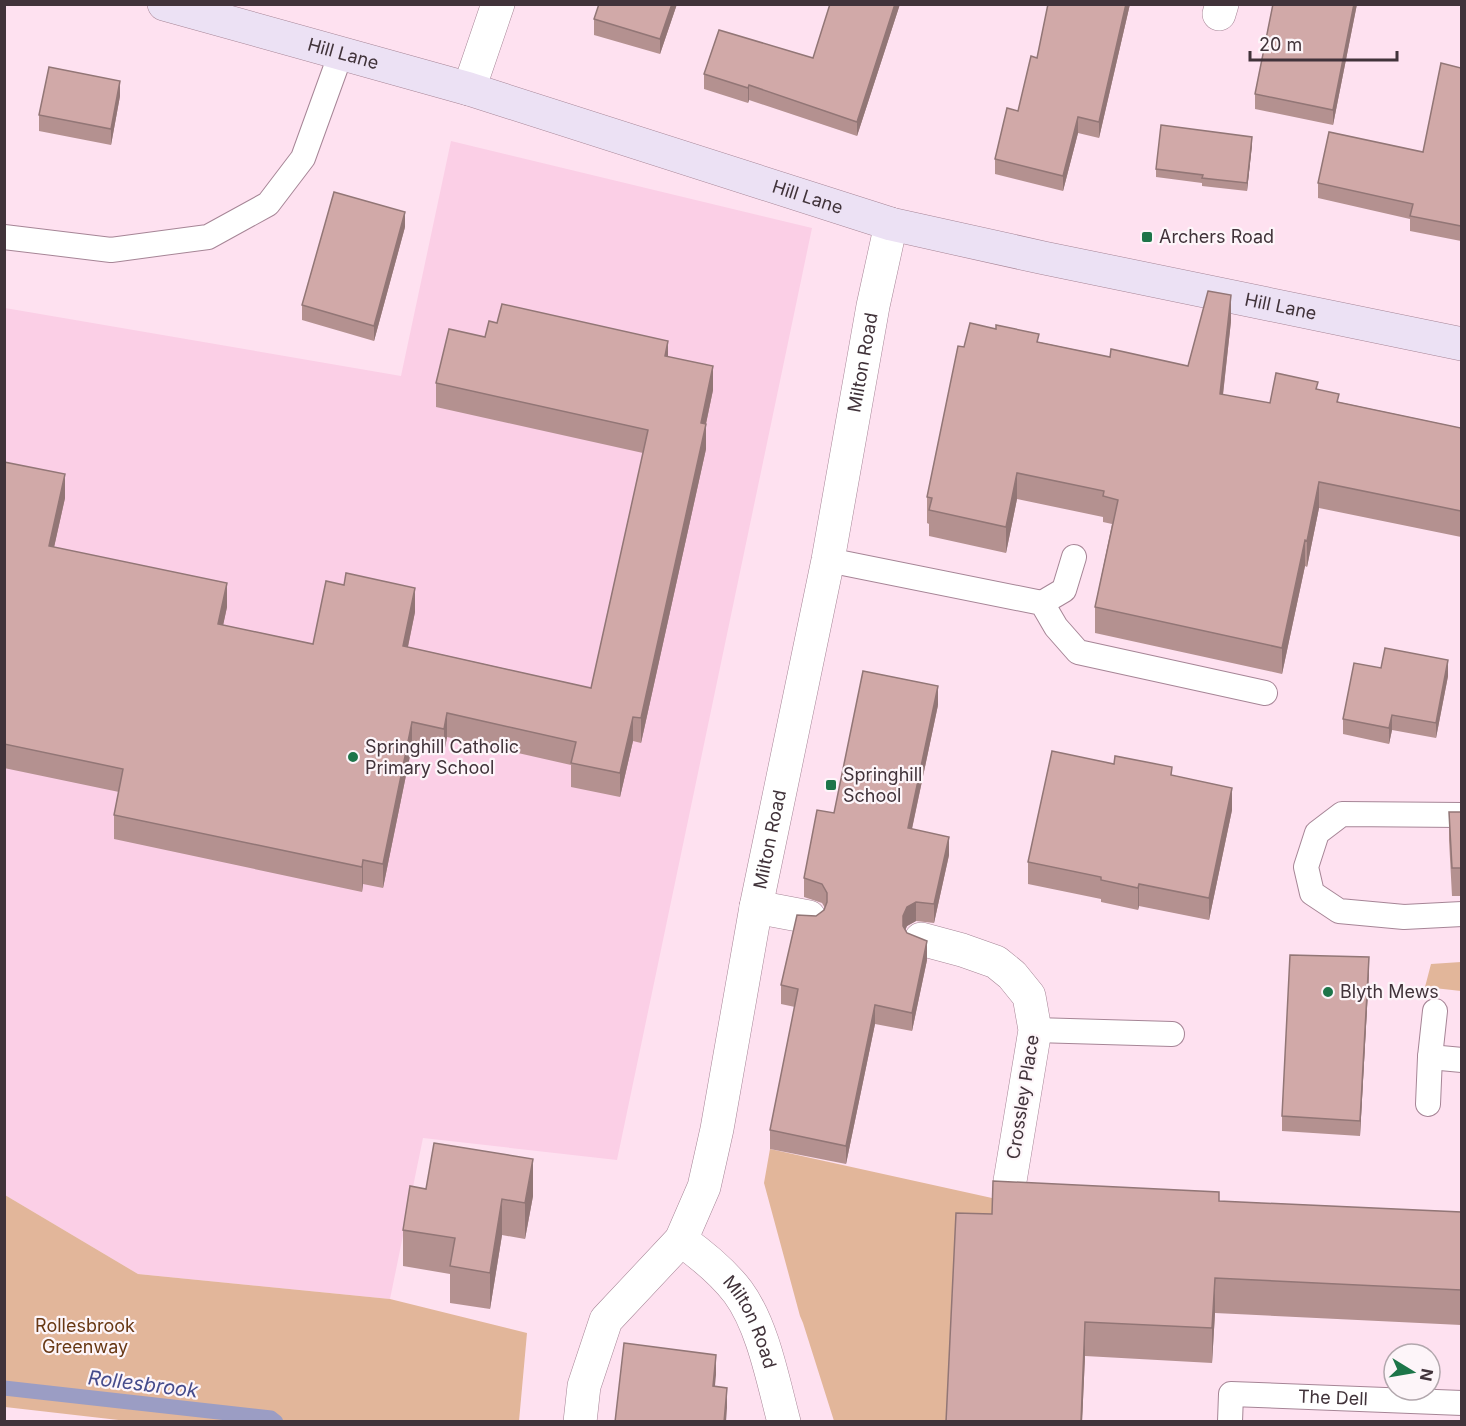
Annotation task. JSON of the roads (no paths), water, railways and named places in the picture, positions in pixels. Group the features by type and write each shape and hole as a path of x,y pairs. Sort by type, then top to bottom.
{"street":[{"name":"Hill Lane","path":"164,4 469,89 891,224 1461,344"},
{"path":"469,89 498,4"},
{"name":"Milton Road","path":"784,1422 755,1323 740,1294 706,1258 681,1240 704,1187 717,1129 756,907 828,560 873,306 891,224"},
{"path":"756,907 809,917"},
{"name":"Crossley Place","path":"921,939 996,962 1012,975 1029,996 1035,1030 1010,1181"},
{"path":"580,1422 584,1386 606,1320 681,1240"}],"lane":[{"path":"4,237 111,250 208,237 268,204 303,158 341,53"},
{"path":"828,560 1042,603 1064,590 1074,557"},
{"path":"1042,603 1056,627 1077,652 1265,693"},
{"path":"1461,815 1342,814 1317,833 1306,867 1312,893 1340,911 1404,918 1461,914"},
{"path":"1428,1104 1435,1011"},
{"path":"1035,1030 1172,1034"},
{"path":"1430,1057 1461,1060"},
{"name":"The Dell","path":"1230,1422 1231,1394 1461,1403"}],"waterway":[{"name":"Rollesbrook","path":"4,1388 271,1418 276,1422"}],"place":[{"name":"Archers Road","path":"1147,237"},
{"name":"Springhill Catholic Primary School","path":"353,757"},
{"name":"Springhill School","path":"831,785"},
{"name":"Blyth Mews","path":"1328,992"}],"park label":[{"name":"Rollesbrook Greenway","path":"85,1336"}]}
